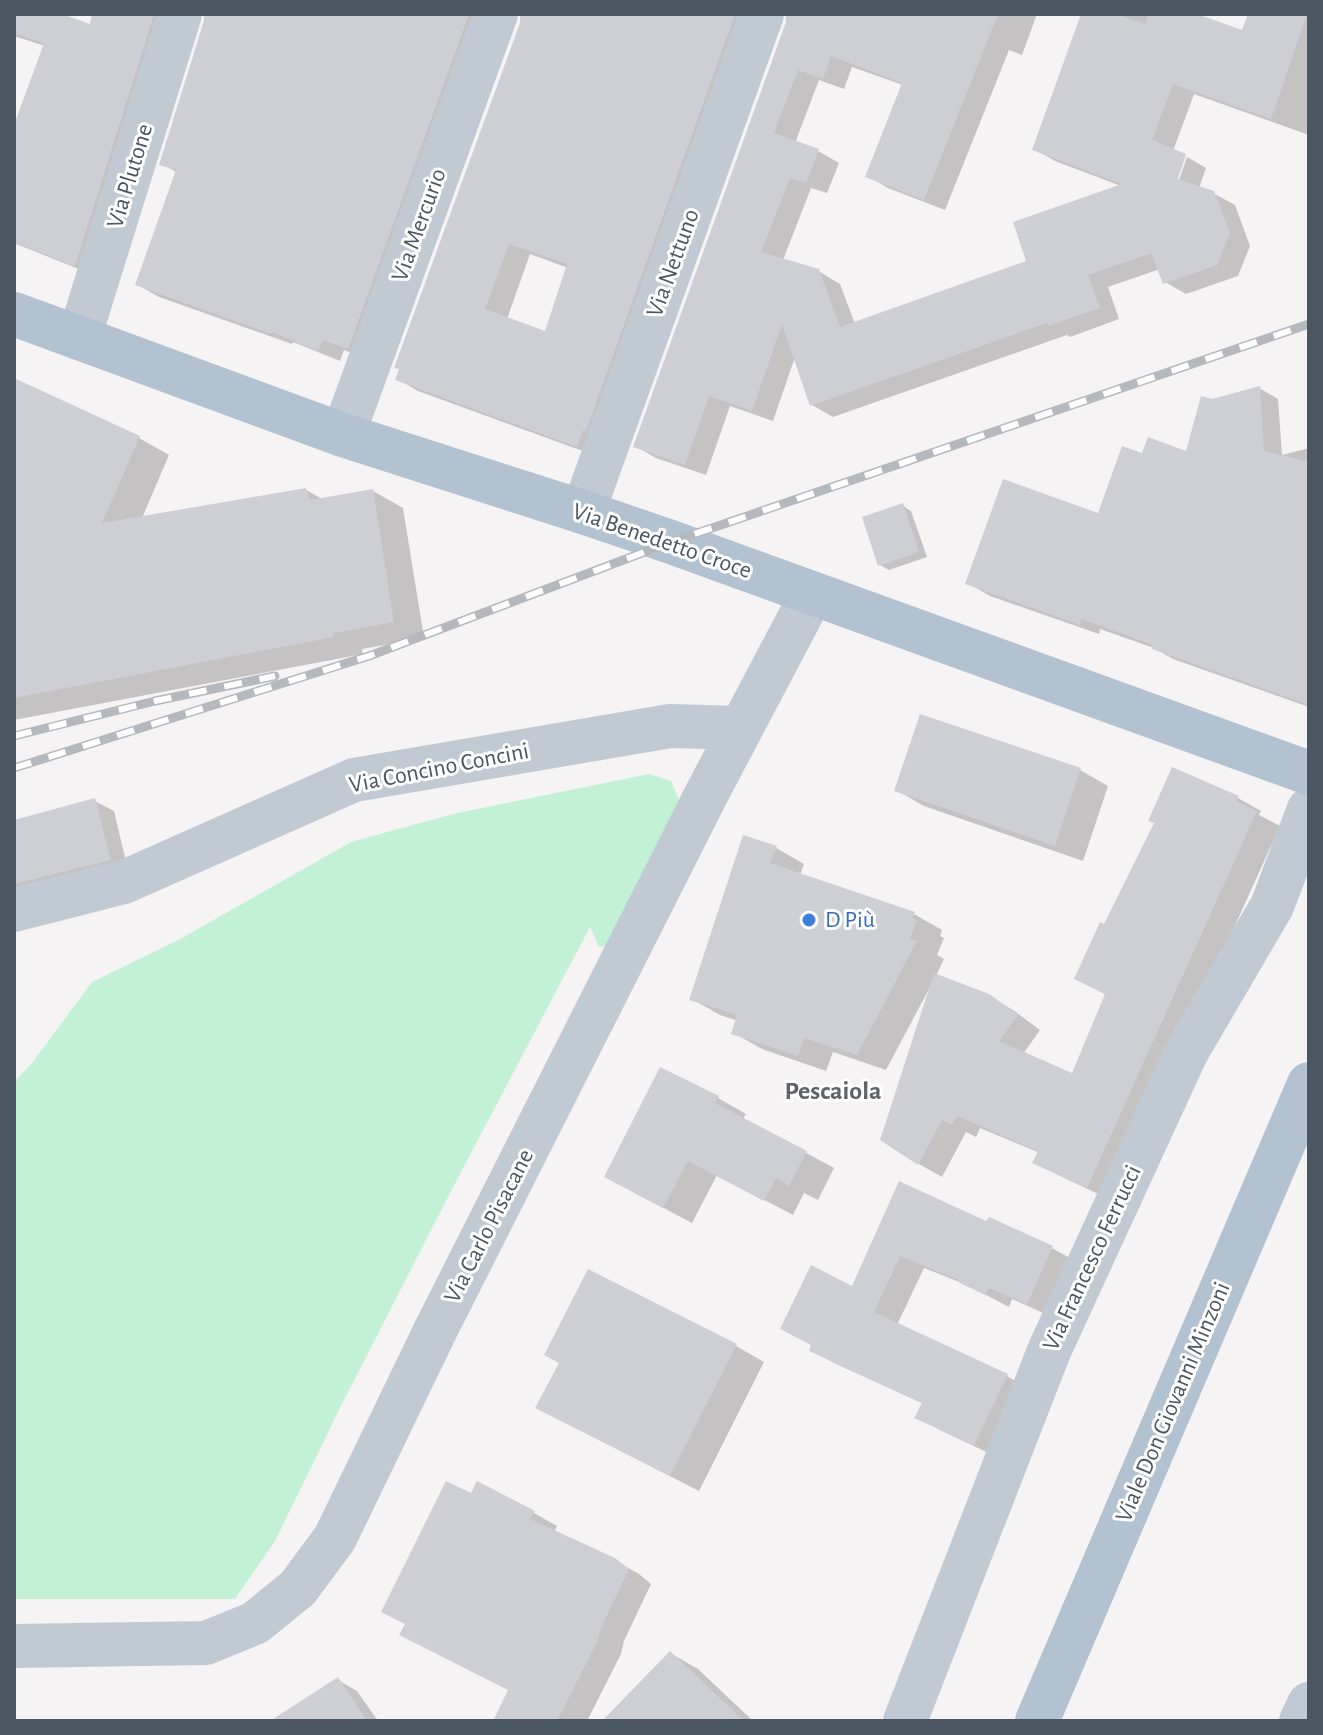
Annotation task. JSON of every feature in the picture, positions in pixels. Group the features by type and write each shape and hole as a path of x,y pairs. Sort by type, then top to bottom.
{"main road":[{"name":"Via Benedetto Croce","path":"14,314 343,435 583,512 1309,773"},
{"name":"Viale Don Giovanni Minzoni","path":"1037,1721 1308,1086"}],"street":[{"name":"Via Plutone","path":"79,338 180,14"},
{"name":"Via Mercurio","path":"343,435 496,14"},
{"name":"Via Nettuno","path":"583,512 762,14"},
{"name":"Via Carlo Pisacane","path":"14,1646 206,1643 255,1623 298,1588 335,1538 435,1331 812,594"},
{"name":"Via Concino Concini","path":"14,910 124,882 354,780 670,726 741,728"},
{"name":"Via Francesco Ferrucci","path":"905,1721 1049,1351 1186,1053 1272,906 1309,809"},
{"path":"1301,1721 1309,1704"}],"green space":[{"path":"649,774 671,781 683,809 617,943 599,947 590,927 450,1193 275,1541 235,1599 14,1599 14,1082 32,1063 92,982 182,938 351,842 453,814"}],"building":[{"path":"14,14 62,14 90,24 92,14 154,14 75,266 14,242 14,125 44,43 14,33"},
{"path":"204,14 469,14 348,349 323,340 318,351 135,285 176,170 159,165"},
{"path":"520,14 735,14 586,431 583,430 577,447 395,380 399,369 394,368 520,23","holes":["509,244 567,264 545,331 485,309"]},
{"path":"786,14 998,14 924,200 865,177 902,83 831,56 823,79 798,70 774,133 819,149 806,183 790,178 761,252 819,269 840,327 1026,261 1013,222 1122,184 1032,150 1081,14 1116,14 1145,24 1148,14 1197,14 1242,30 1248,14 1307,14 1271,119 1173,84 1152,140 1186,154 1178,179 1214,191 1230,233 1217,265 1163,284 1151,253 1088,275 1100,308 1048,326 1047,323 810,406 782,324 752,411 709,396 685,465 633,447 786,22"},
{"path":"14,378 140,436 102,523 306,488 310,500 373,489 394,622 333,633 334,637 14,698"},
{"path":"1260,386 1264,451 1309,462 1309,705 1152,649 1153,645 1081,619 1080,625 965,584 1003,479 1098,513 1122,446 1142,453 1148,437 1186,451 1201,396 1212,399"},
{"path":"903,503 919,552 878,566 862,517"},
{"path":"920,714 1081,768 1055,846 894,791"},
{"path":"1172,767 1239,796 1236,801 1257,811 1087,1188 1032,1163 1038,1151 957,1116 952,1125 942,1120 918,1165 880,1140 934,973 989,994 1018,1015 999,1041 1072,1073 1105,994 1074,979 1100,922 1104,924 1154,823 1148,821"},
{"path":"95,798 111,860 14,884 14,820"},
{"path":"743,835 777,846 770,863 915,912 912,918 917,920 910,939 917,941 857,1055 804,1038 798,1056 731,1034 737,1015 689,1000"},
{"path":"660,1067 719,1096 715,1103 807,1151 789,1186 776,1178 764,1201 688,1161 663,1208 604,1177"},
{"path":"899,1181 986,1221 989,1217 1053,1246 1027,1304 989,1288 985,1295 959,1280 900,1256 874,1312 1008,1374 974,1445 914,1418 922,1403 809,1351 811,1345 780,1329 811,1265 852,1286"},
{"path":"588,1269 737,1344 670,1476 535,1408 559,1363 544,1355"},
{"path":"446,1481 471,1493 477,1481 535,1511 530,1519 615,1558 629,1569 557,1721 493,1721 508,1690 399,1635 405,1624 381,1612"},
{"path":"670,1651 744,1721 602,1721"},
{"path":"338,1677 367,1721 270,1721"}],"railway":[{"path":"14,768 369,656 671,542 1309,324"},
{"path":"14,736 155,701 275,676"}],"place":[{"name":"D Più","path":"809,920"}],"district":[{"name":"Pescaiola","path":"833,1091"}]}
